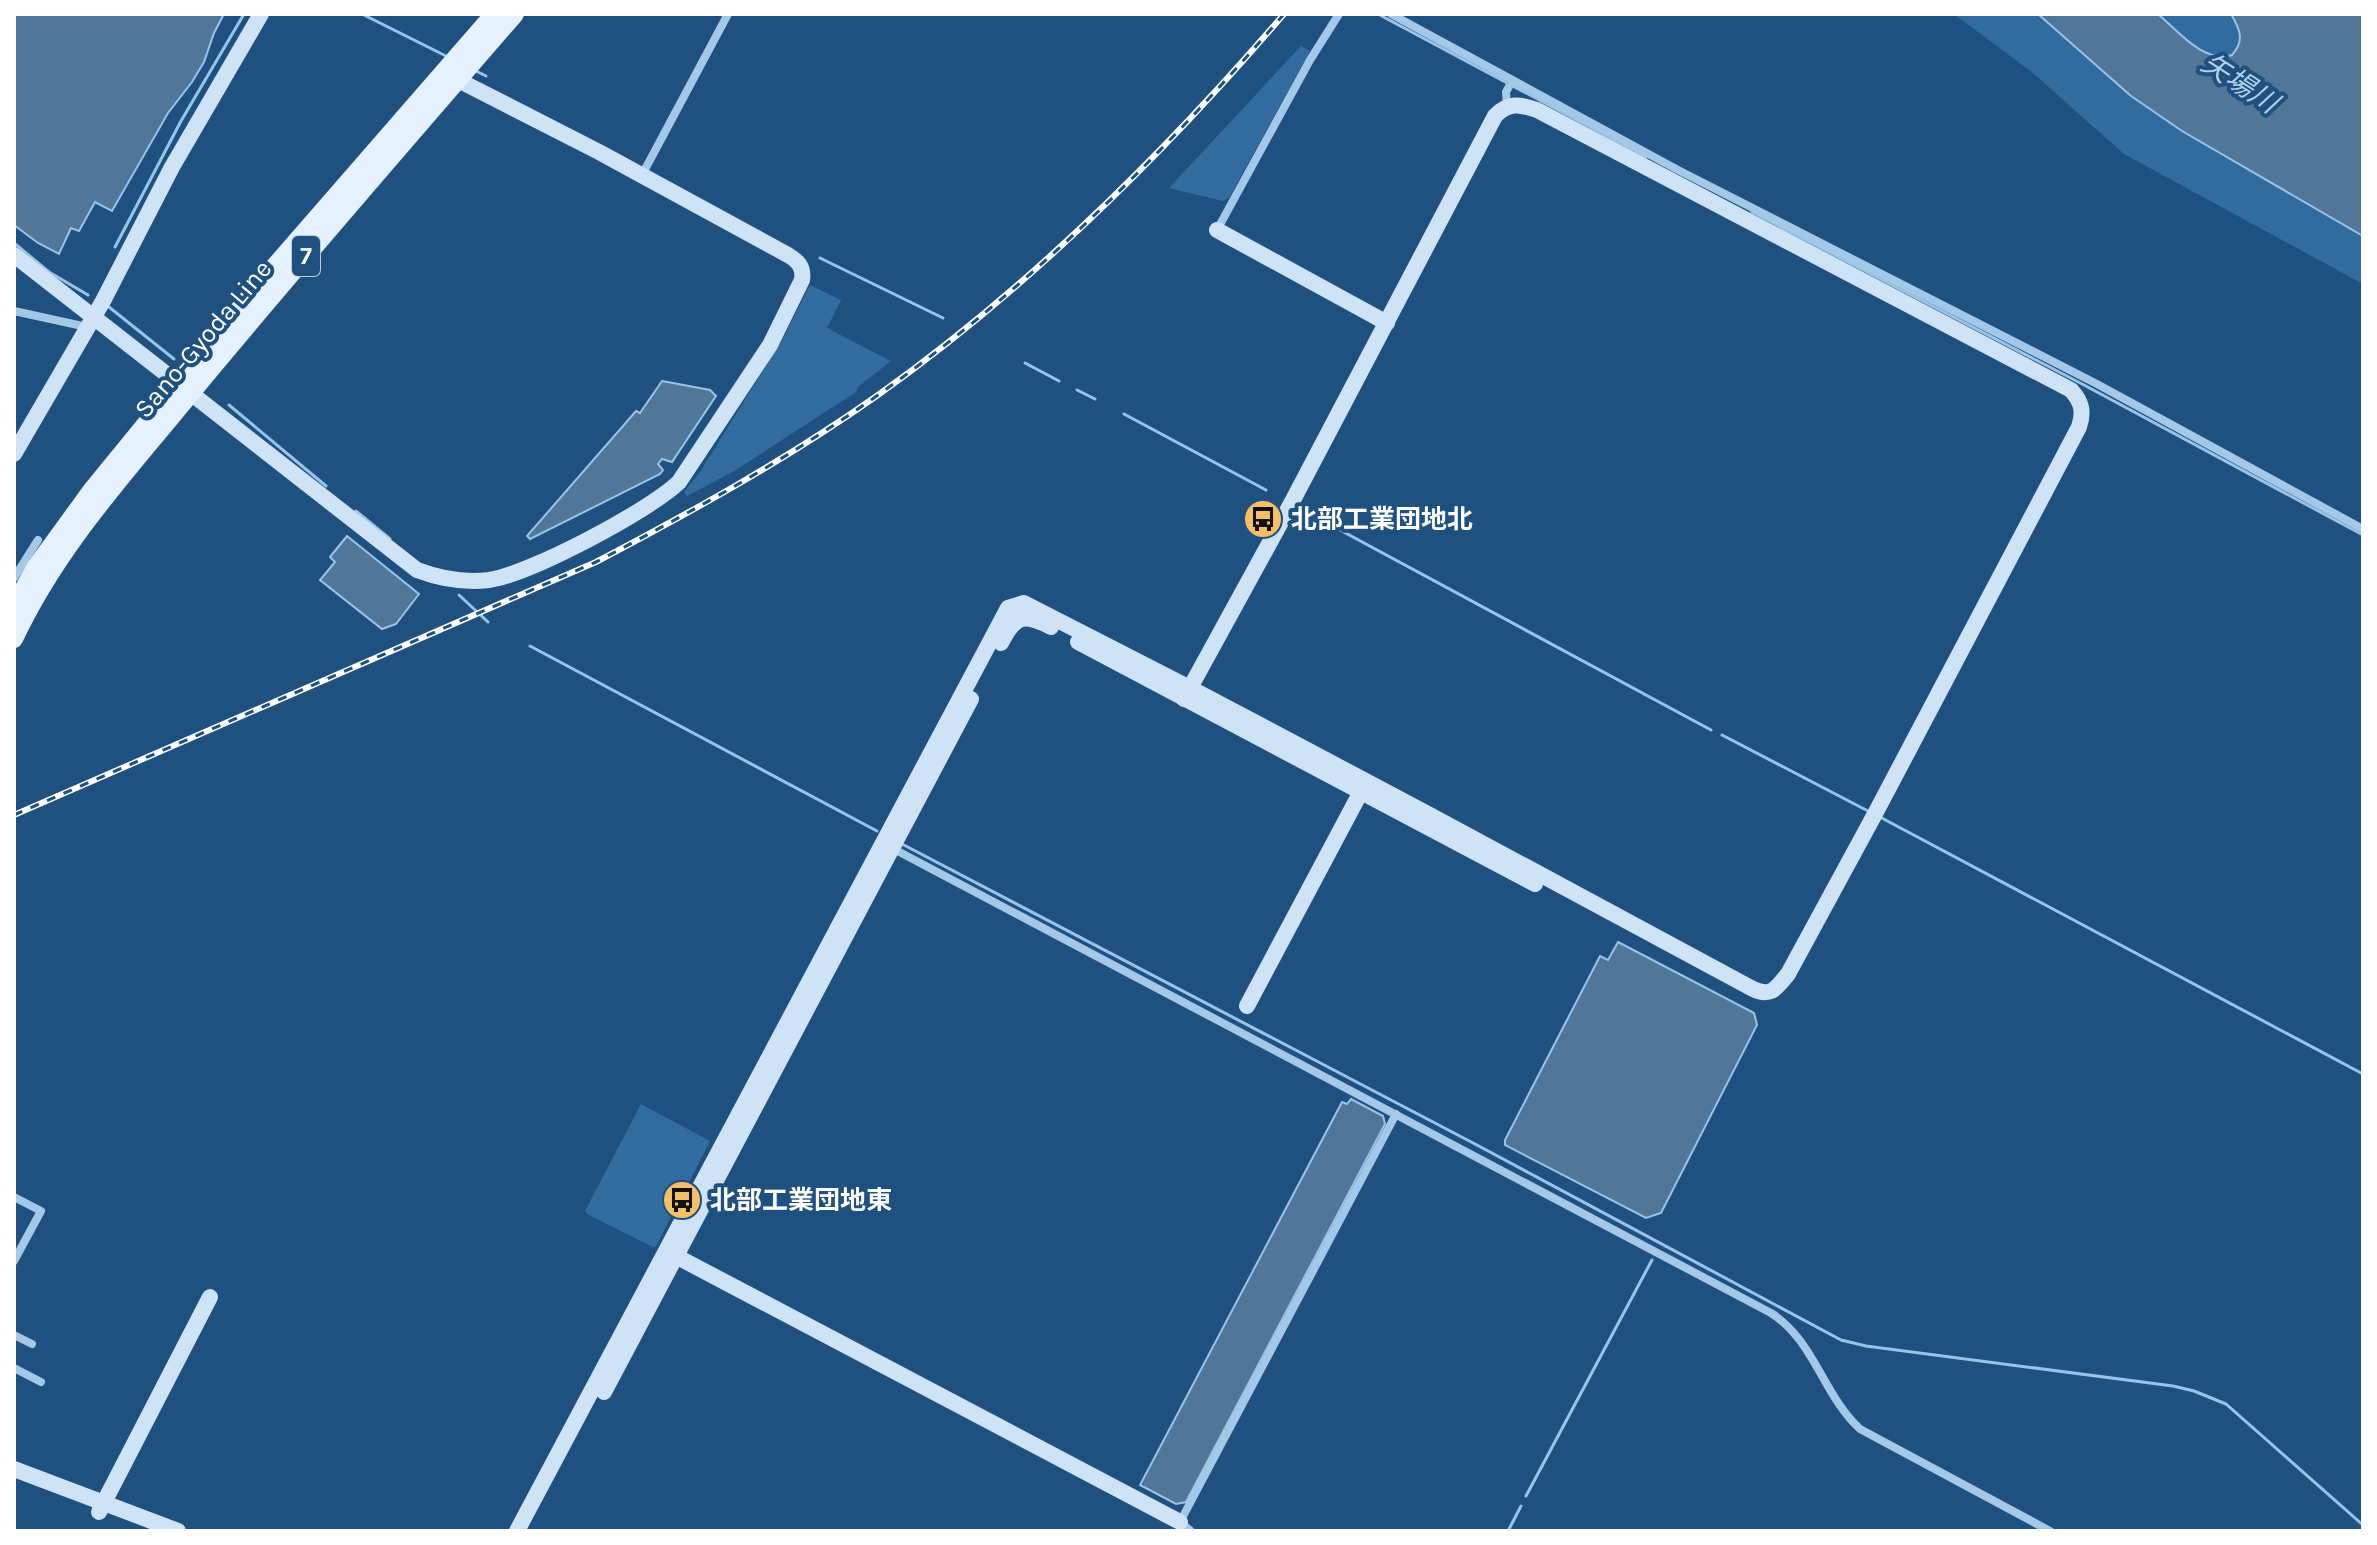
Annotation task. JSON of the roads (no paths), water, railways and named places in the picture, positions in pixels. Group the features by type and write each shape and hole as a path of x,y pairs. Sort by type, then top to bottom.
{"main road":[{"name":"Sano-Gyoda Line","path":"14,606 35,568 186,388 273,268 494,14"},
{"name":"Sano-Gyoda Line","path":"186,388 241,333 515,14"},
{"name":"Sano-Gyoda Line","path":"14,639 48,574 96,496"}],"street":[{"path":"14,454 91,322 172,167 261,14"},
{"path":"642,175 728,14"},
{"path":"1339,14 1310,60 1217,230 1387,323"},
{"path":"1391,14 1678,170 2097,384 2363,529"},
{"path":"14,255 91,322 186,388 417,570 459,581 489,580 507,575 601,532 658,499 679,482 770,345 803,273 797,261 642,175 458,80"},
{"path":"1507,106 1506,92 1512,81"},
{"path":"529,1531 671,1254 888,846 1008,608 1019,603 1030,606 1187,693 1363,787 1759,992 1774,992 1788,974 1876,812 2079,427 2083,415 2081,404 2071,390 1537,110 1507,106 1495,116 1293,500 1187,693"},
{"path":"14,311 91,322"},
{"path":"14,578 38,540"},
{"path":"1247,1006 1363,787"},
{"path":"888,846 1771,1313 1800,1338 1837,1404 1860,1429 2050,1531"},
{"path":"671,1254 1185,1527 1396,1114"},
{"path":"14,1197 41,1211 14,1261"},
{"path":"517,1531 671,1254"},
{"path":"101,1508 210,1297"},
{"path":"14,1335 32,1344"},
{"path":"14,1368 41,1382"},
{"path":"14,1469 148,1531"},
{"path":"14,1480 178,1531"}],"water":[{"path":"14,14 224,14 204,62 168,113 112,211 95,202 79,231 71,228 59,254 14,225"},
{"name":"矢場川","path":"2038,14 2158,14 2192,44 2211,55 2222,57 2232,55 2239,45 2239,30 2231,14 2363,14 2363,236 2182,131 2131,96"},
{"path":"662,381 710,390 716,396 672,462 662,459 658,464 663,470 660,474 530,539 527,536 636,411 640,413"},
{"path":"347,536 419,594 396,624 382,629 320,580 335,562 330,557"},
{"path":"1618,942 1754,1013 1757,1025 1661,1213 1646,1218 1505,1145 1600,956 1608,960"},
{"path":"1351,1099 1383,1116 1385,1124 1186,1502 1176,1504 1140,1485 1342,1102 1347,1104"}],"waterway":[{"path":"115,247 181,121 244,14"},
{"path":"362,14 448,57"},
{"path":"1378,14 1646,157"},
{"path":"476,71 486,76"},
{"path":"1752,212 2363,535"},
{"path":"14,243 49,272 88,295"},
{"path":"820,258 943,318"},
{"path":"109,307 174,359"},
{"path":"1025,363 1059,381"},
{"path":"1077,390 1095,399"},
{"path":"229,405 326,486"},
{"path":"1124,414 1266,490"},
{"path":"356,511 390,539"},
{"path":"1314,516 1711,730"},
{"path":"459,595 488,622"},
{"path":"530,646 877,831"},
{"path":"1722,735 1868,811"},
{"path":"1878,816 2363,1074"},
{"path":"902,844 1841,1340 2194,1391 2226,1404 2363,1525"},
{"path":"1526,1496 1652,1260"},
{"path":"1508,1531 1521,1506"}],"railway":[{"path":"14,815 596,562 810,440 934,353 1041,264 1093,217 1191,118 1284,14"}],"place":[{"name":"北部工業団地北","path":"1263,519"},
{"name":"北部工業団地東","path":"682,1200"}]}
